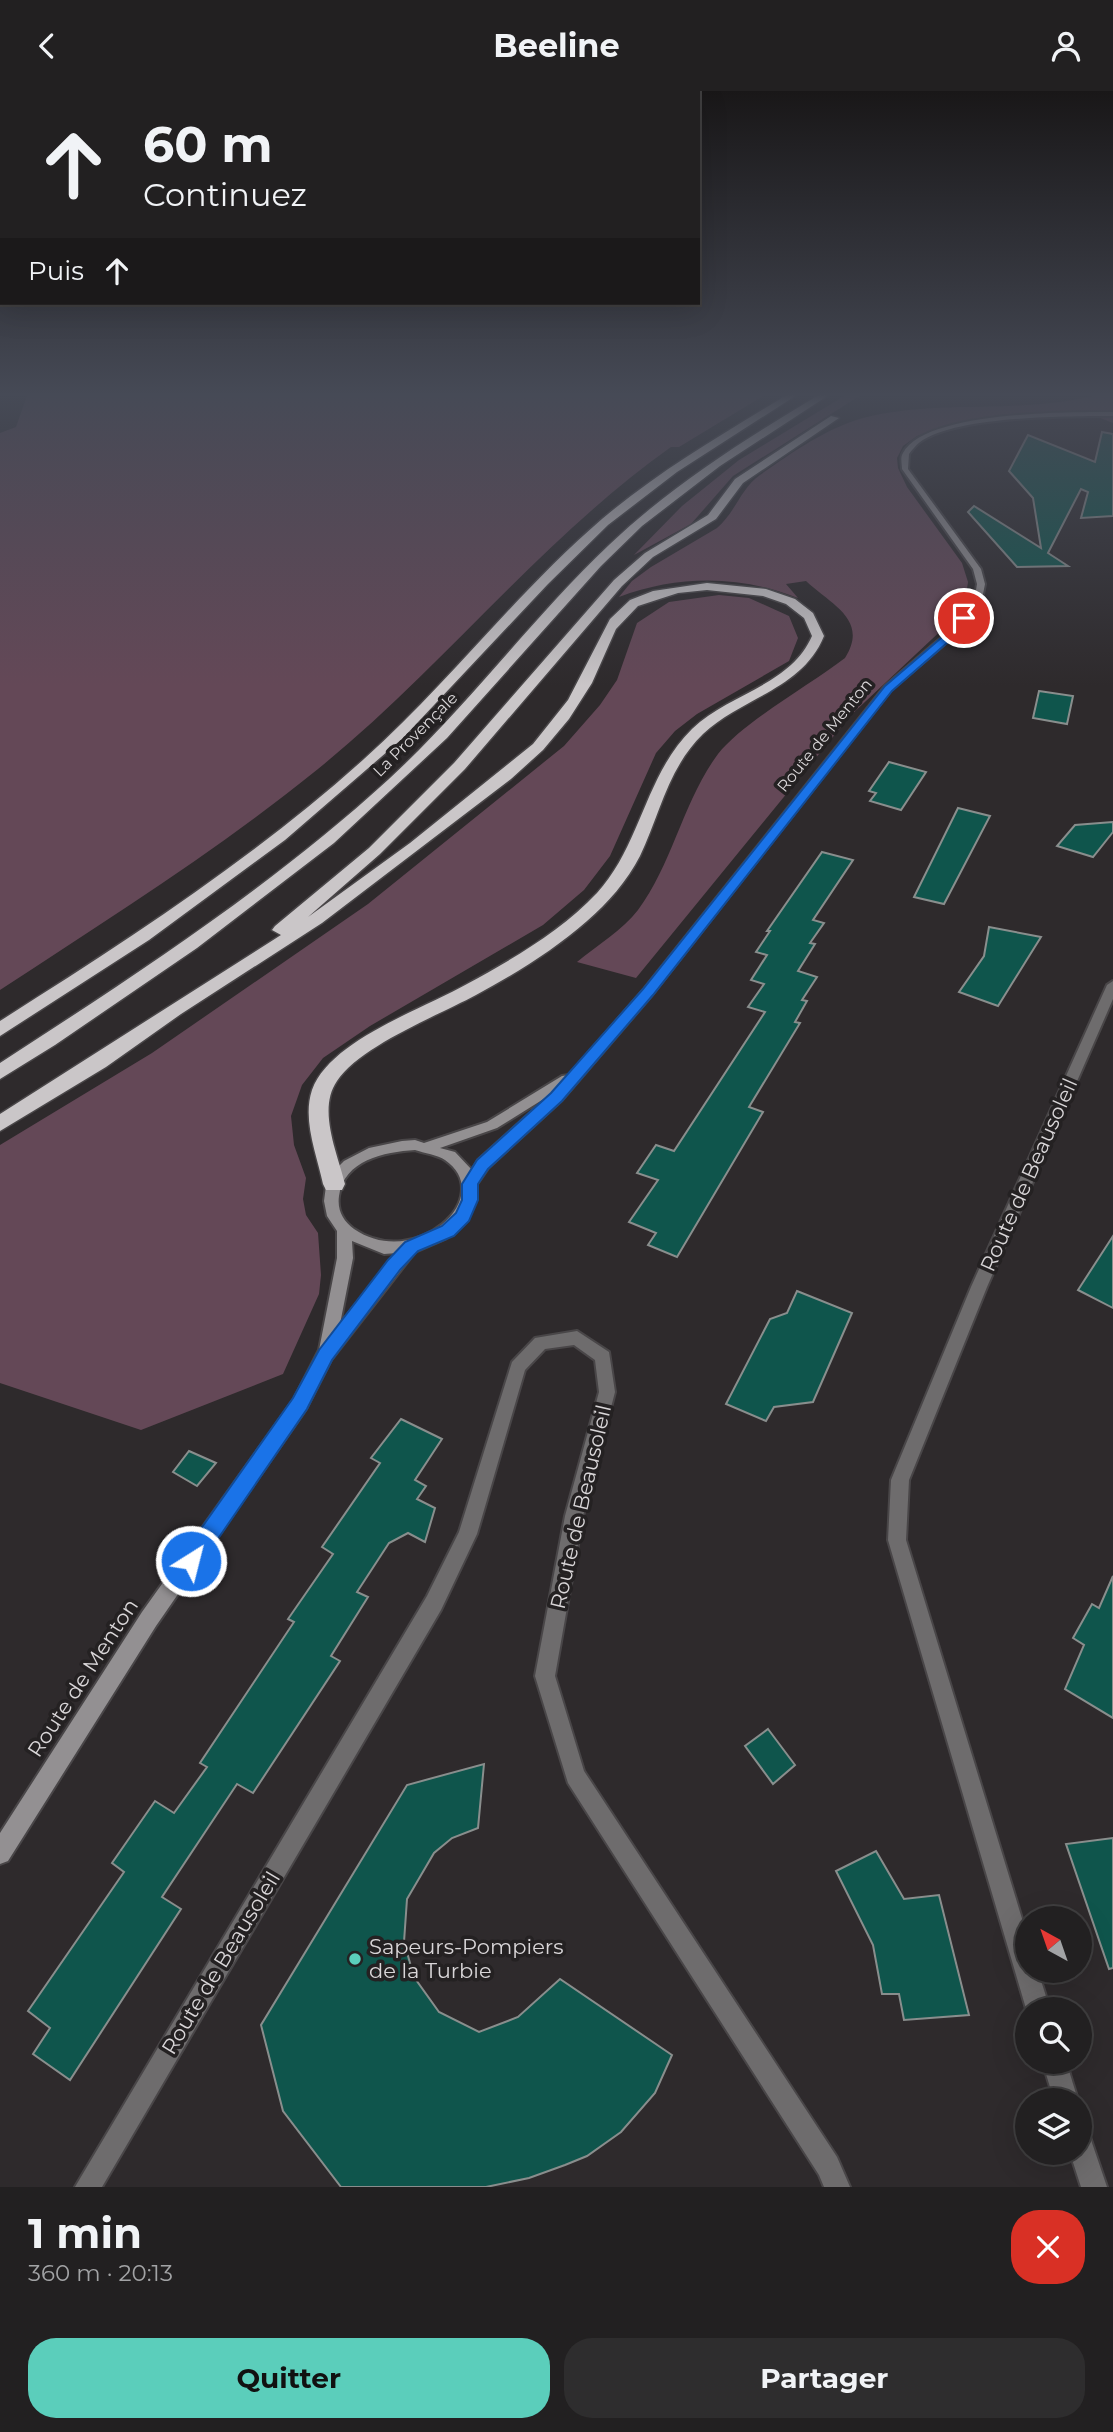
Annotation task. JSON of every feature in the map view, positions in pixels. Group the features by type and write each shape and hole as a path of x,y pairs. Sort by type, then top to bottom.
{"highway":[{"name":"La Provençale","path":"0,1030 194,902 289,830 368,763 423,711 603,524 645,491"},
{"name":"La Provençale","path":"0,1072 205,933 372,801 422,754 611,549 677,491"},
{"path":"177,1009 298,917 409,821 512,712 618,583 638,564 697,528 720,509 732,491"},
{"path":"0,1124 326,914 419,844 536,749 573,706 614,619 635,602 674,589 727,587 771,595 810,617 818,636 808,657 781,679 703,726 670,762 632,856 612,885 587,912 524,959 362,1049 337,1067 326,1081 318,1114 334,1184"}],"main road":[{"name":"Route de Menton","path":"470,1184 483,1164 557,1097 573,1075 648,992 888,688 951,634 978,602 981,584 977,569 921,491"},
{"name":"Route de Menton","path":"427,1147 492,1125 573,1075"},
{"path":"395,1146 427,1147 449,1156 463,1168 470,1184 470,1200 463,1217 448,1231 411,1247 384,1248 361,1241 344,1231 332,1208 334,1184 344,1169 376,1150 395,1146"},
{"name":"Route de Menton","path":"326,1355 345,1258 344,1231"},
{"name":"Route de Menton","path":"0,1853 149,1619 300,1404 326,1355 411,1247"}],"street":[{"name":"Route de Beausoleil","path":"1034,1997 897,1540 900,1480 979,1287 1113,985"},
{"name":"Route de Beausoleil","path":"88,2187 434,1603 468,1534 518,1367 541,1343 578,1338 603,1357 607,1392 574,1516 545,1676 575,1776 828,2166 836,2187"},
{"path":"1087,2165 1094,2187"}],"shaded area":[{"path":"0,491 615,491 534,564 364,730 318,769 241,828 162,883 0,990"},
{"path":"701,491 720,491 691,524 634,555"},
{"path":"745,491 910,491 962,563 968,582 964,609 850,716 636,978 577,962 617,931 638,910 660,872 706,772 718,754 743,729 845,658 851,645 853,633 844,614 806,581 786,584 798,598 754,585 709,581 664,585 619,597 632,581 717,528"},
{"path":"719,595 749,598 789,616 798,638 789,661 697,714 675,731 656,753 610,856 584,890 543,925 370,1026 323,1058 302,1085 291,1116 294,1145 306,1178 303,1199 306,1215 318,1233 321,1275 319,1294 283,1374 141,1430 0,1383 0,1145 152,1053 368,904 564,746 600,705 617,680 637,623 669,602"}],"building":[{"path":"1027,491 1080,491 1048,553 1068,566 1017,567 968,512 974,506 1041,548 1033,498"},
{"path":"1085,491 1113,491 1113,516 1081,518 1088,492"},
{"path":"1039,691 1073,696 1067,724 1033,718"},
{"path":"889,762 926,772 901,810 870,801 876,793 869,791"},
{"path":"958,808 990,816 944,904 914,897"},
{"path":"1113,822 1113,832 1093,857 1057,846 1075,825"},
{"path":"822,852 853,860 813,920 824,923 810,943 815,944 798,971 817,977 802,1000 807,1001 795,1022 800,1023 749,1107 763,1112 677,1257 648,1245 656,1233 629,1222 658,1180 637,1173 656,1145 674,1151 765,1012 748,1007 764,984 751,980 767,955 756,952 770,931 767,931"},
{"path":"989,927 1041,937 998,1006 959,992 984,956"},
{"path":"1113,1236 1113,1308 1078,1290"},
{"path":"797,1291 852,1313 813,1402 774,1407 766,1421 726,1404 770,1319 787,1313"},
{"path":"401,1419 442,1439 415,1480 426,1486 417,1499 435,1508 425,1542 408,1533 389,1543 357,1592 368,1597 331,1656 340,1661 253,1793 237,1784 162,1897 181,1909 70,2080 33,2054 50,2028 28,2011 124,1872 112,1863 155,1801 174,1813 207,1767 200,1763 294,1622 288,1619 333,1554 322,1547 380,1463 371,1458"},
{"path":"189,1451 216,1463 197,1486 173,1472"},
{"path":"1113,1576 1113,1718 1065,1689 1084,1645 1073,1638 1092,1604 1099,1608"},
{"path":"768,1729 795,1765 773,1784 745,1746"},
{"name":"Sapeurs-Pompiers de la Turbie","path":"484,1764 478,1828 452,1838 434,1853 407,1899 404,1942 414,1977 439,2012 479,2032 518,2017 560,1979 672,2055 655,2093 621,2132 587,2156 565,2165 529,2178 486,2187 341,2187 283,2111 261,2025 407,1785"},
{"path":"1113,1838 1113,1968 1109,1969 1092,1920 1092,1906 1087,1906 1066,1844"},
{"path":"876,1851 904,1899 939,1895 969,2015 904,2020 899,1994 882,1994 873,1945 836,1871"}],"place":[{"name":"Sapeurs-Pompiers de la Turbie","path":"355,1959"}],"route":[{"path":"191,1561 300,1404 326,1355 394,1265 411,1247 428,1242 448,1231 463,1217 470,1200 470,1184 483,1164 557,1097 573,1075 648,992 888,688 951,634 964,618"}]}
